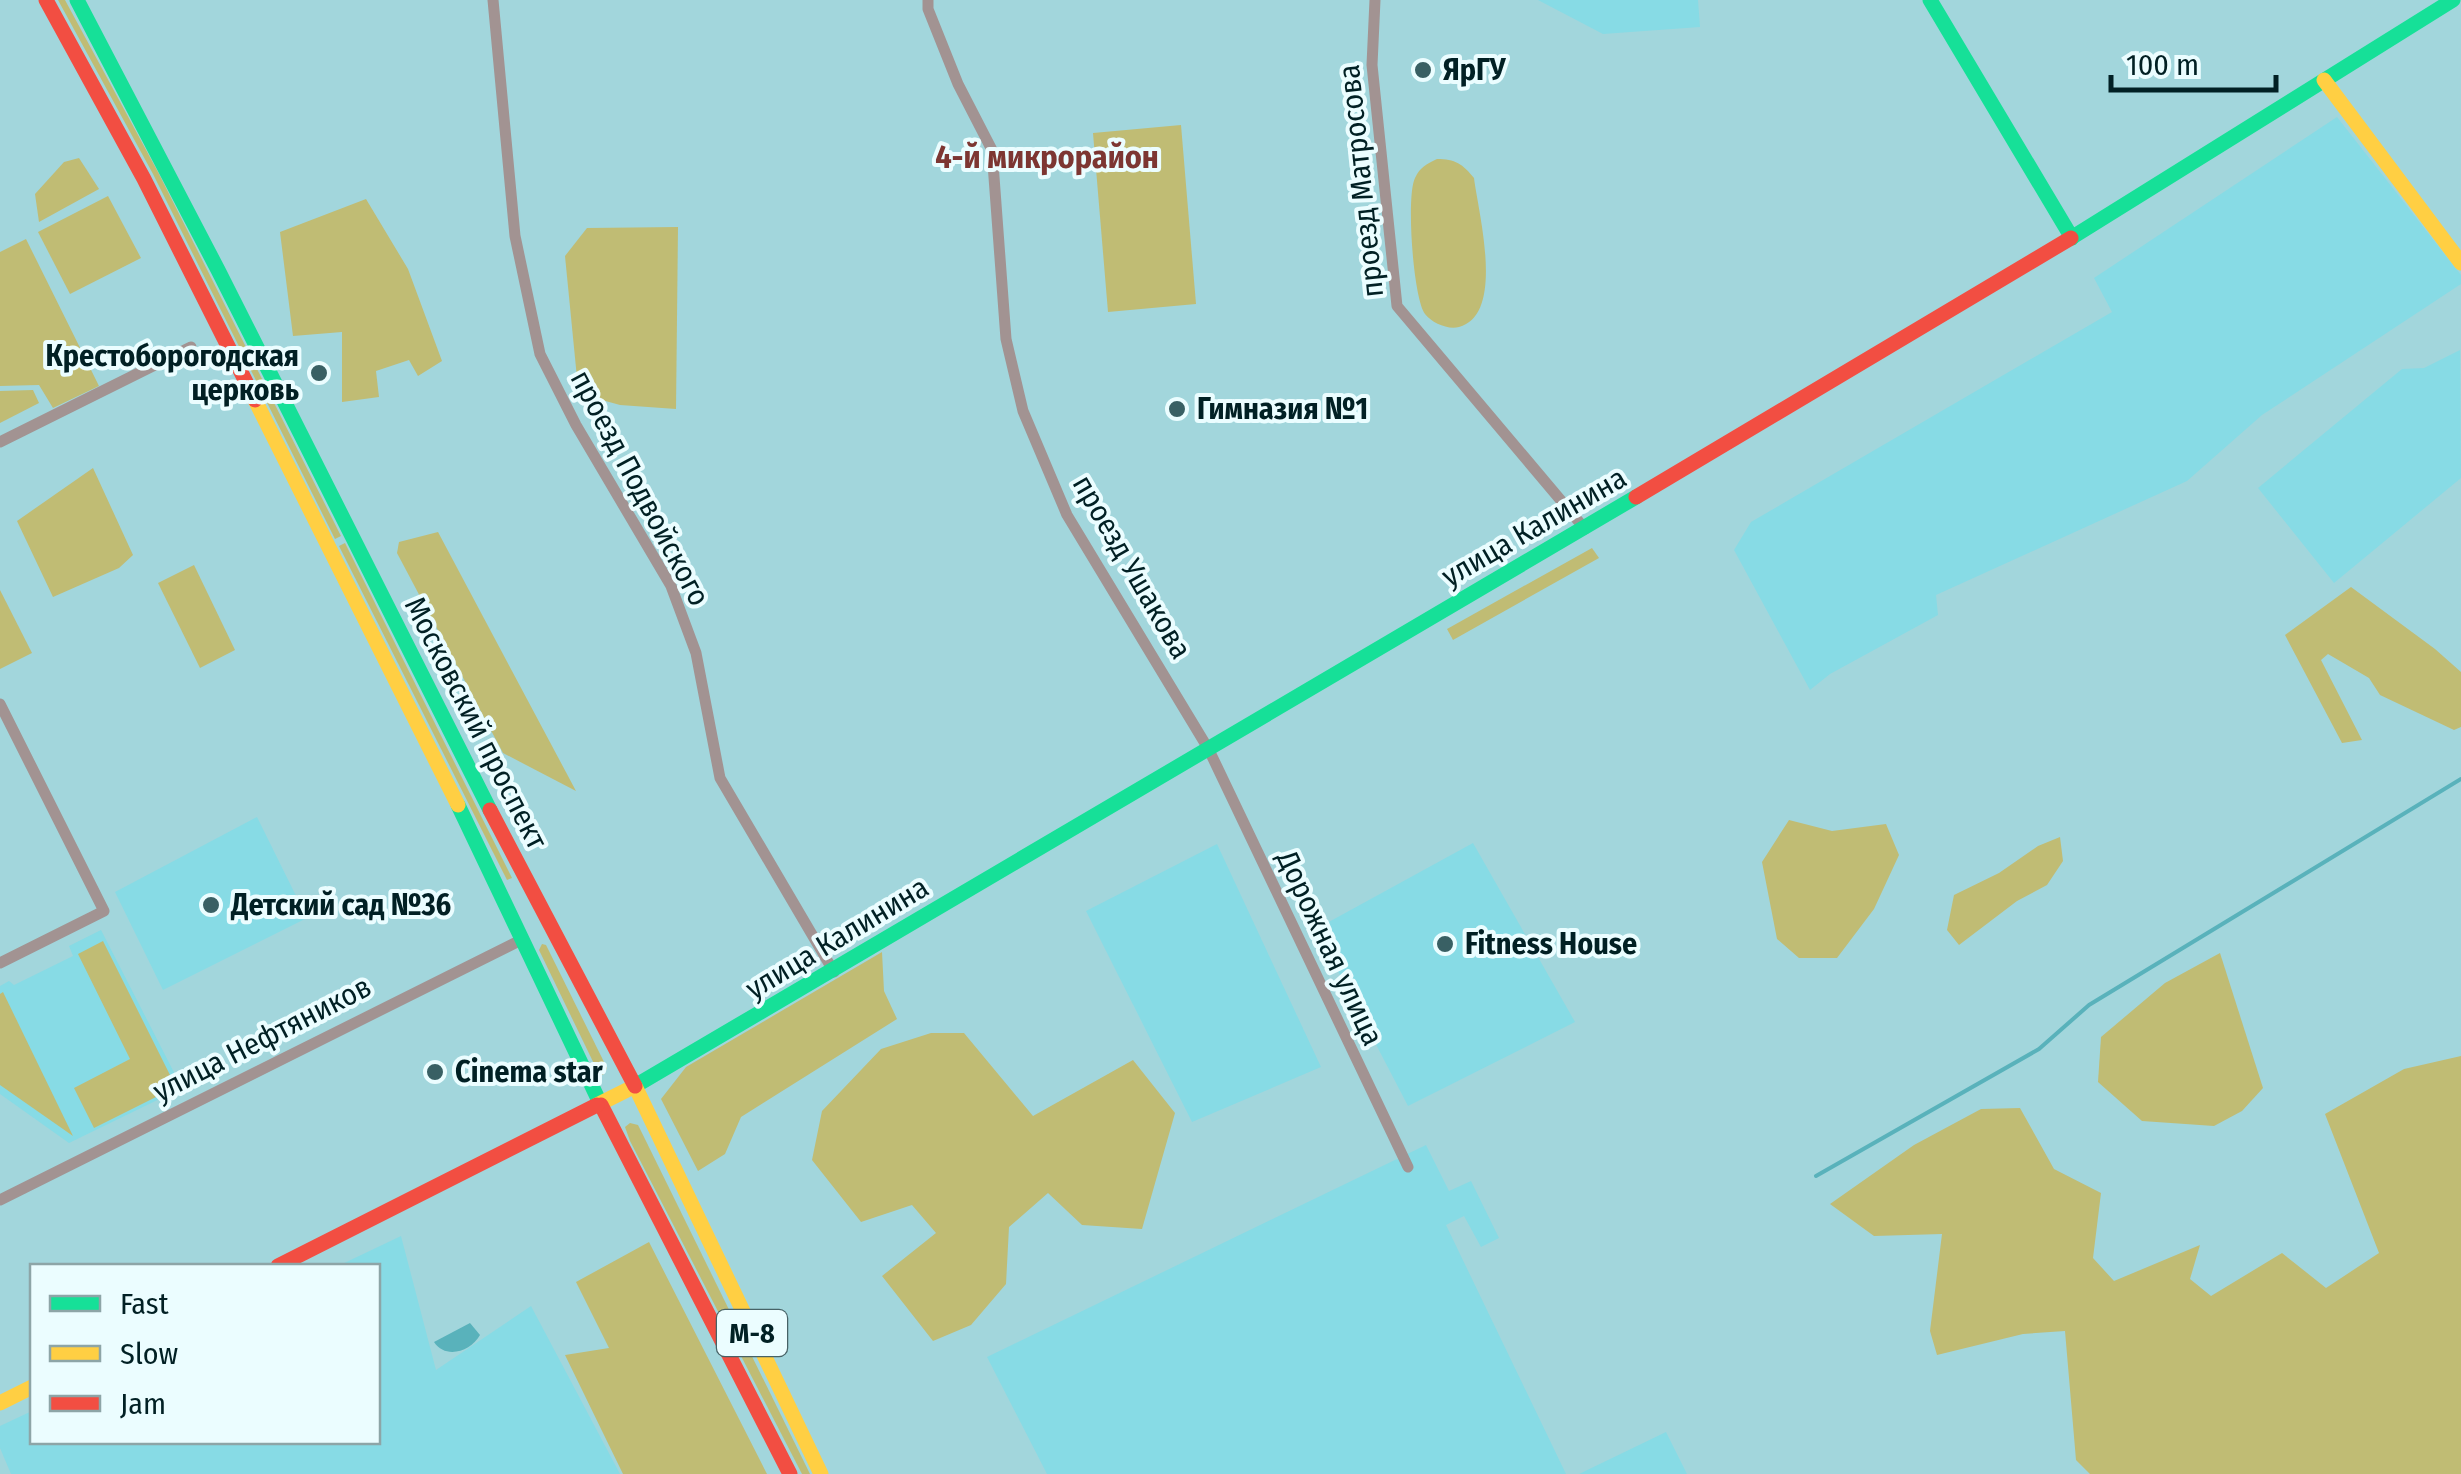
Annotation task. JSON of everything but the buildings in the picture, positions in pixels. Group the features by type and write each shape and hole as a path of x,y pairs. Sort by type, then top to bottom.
{"main road":[{"name":"Московский проспект","path":"46,0 144,179 502,893 600,1105 790,1474"},
{"name":"Московский проспект","path":"77,0 167,167 524,882 634,1086 821,1474"},
{"path":"1930,0 2072,238"},
{"name":"улица Калинина","path":"282,1264 600,1105 834,972 2072,238 2453,0"},
{"path":"2324,80 2461,263"},
{"path":"502,893 524,882"},
{"name":"улица Нефтяников","path":"523,939 548,926"},
{"path":"0,1403 30,1388"}],"street":[{"name":"проезд Подвойского","path":"493,0 516,236 540,354 576,424 671,586 696,653 720,778 834,972"},
{"name":"проезд Ушакова","path":"928,0 928,9 958,84 992,150 1006,339 1023,411 1067,515 1209,750"},
{"name":"проезд Матросова","path":"1375,0 1372,65 1397,306 1585,529"},
{"path":"0,442 190,347"},
{"path":"0,704 104,911 0,963"},
{"name":"Дорожная улица","path":"1209,750 1408,1167"},
{"name":"улица Нефтяников","path":"0,1200 523,939"}],"shaded area":[{"path":"58,0 65,0 158,172 341,536 335,539 153,174"},
{"path":"1538,0 1698,0 1700,27 1603,34"},
{"path":"2337,117 2461,275 2461,284 2262,415 2187,481 1936,595 1938,615 1830,674 1810,690 1734,550 1751,522 2112,312 2094,278"},
{"path":"1181,125 1196,304 1108,312 1093,133"},
{"path":"79,158 99,189 39,222 35,194 64,162"},
{"path":"1437,159 1458,163 1474,178 1486,260 1482,303 1473,319 1455,328 1440,325 1425,314 1414,268 1412,188 1419,171"},
{"path":"108,196 141,258 70,294 38,232"},
{"path":"366,199 408,269 442,361 418,376 409,360 376,371 379,397 342,402 342,332 293,336 280,232"},
{"path":"678,227 676,409 620,405 591,397 577,378 565,256 587,228"},
{"path":"26,239 99,386 53,408 39,385 0,386 0,252"},
{"path":"2460,350 2461,478 2334,583 2258,488 2402,369 2424,368"},
{"path":"33,390 39,403 0,423 0,391"},
{"path":"93,468 133,555 119,568 53,597 17,521"},
{"path":"438,532 576,791 503,753 397,553 399,542"},
{"path":"345,543 512,878 507,880 339,546"},
{"path":"1592,548 1599,558 1453,640 1447,629"},
{"path":"194,565 235,650 200,668 158,583"},
{"path":"2351,587 2461,672 2461,727 2454,730 2380,695 2369,678 2328,654 2321,660 2362,740 2342,743 2285,635"},
{"path":"0,590 32,653 0,669"},
{"name":"Детский сад №36","path":"257,817 307,918 163,990 115,892"},
{"path":"1789,820 1832,831 1886,824 1899,855 1874,909 1837,958 1799,958 1777,939 1762,862"},
{"path":"2060,837 2063,861 2047,885 2017,901 1959,945 1947,930 1954,895"},
{"path":"1473,843 1575,1022 1408,1106 1316,929"},
{"path":"1217,844 1321,1067 1192,1122 1086,911"},
{"path":"101,930 182,1088 69,1143 0,1094 0,986 9,981 14,985 73,956 69,946"},
{"path":"103,941 176,1087 94,1128 74,1088 130,1059 78,954"},
{"path":"542,944 546,945 607,1068 603,1075 598,1072 539,950"},
{"path":"882,952 884,991 897,1019 741,1117 725,1154 698,1171 661,1099 686,1067"},
{"path":"2220,953 2263,1088 2242,1111 2214,1126 2142,1121 2098,1082 2101,1037 2165,983"},
{"path":"3,992 73,1136 0,1085"},
{"path":"931,1033 964,1033 1033,1116 1133,1060 1175,1113 1142,1229 1082,1225 1048,1193 1009,1227 1006,1284 971,1325 933,1341 882,1276 936,1233 912,1205 861,1222 812,1160 822,1111 881,1049"},
{"path":"2461,1056 2461,1474 2090,1474 2076,1460 2065,1331 2023,1334 1937,1355 1930,1331 1942,1234 1874,1236 1830,1204 1914,1145 1981,1109 2020,1108 2054,1169 2101,1193 2093,1258 2114,1281 2200,1245 2190,1279 2211,1296 2282,1253 2326,1288 2379,1253 2325,1114 2404,1069"},
{"path":"630,1123 638,1125 810,1474 802,1474 630,1141 625,1127"},
{"path":"1426,1145 1449,1191 1471,1181 1499,1238 1481,1247 1464,1216 1446,1225 1566,1474 1047,1474 987,1357"},
{"path":"401,1236 436,1370 531,1306 620,1474 11,1474 0,1448 0,1426 30,1412 30,1444 380,1444 380,1264 342,1264"},
{"path":"649,1242 767,1474 623,1474 565,1355 609,1348 576,1282"},
{"path":"470,1323 480,1335 465,1349 445,1351 434,1342"},
{"path":"1666,1432 1687,1474 1579,1474"}],"waterway":[{"path":"1816,1176 2039,1049 2089,1005 2461,779"}],"traffic: fast":[{"path":"77,0 490,810"},
{"path":"1930,0 2072,238"},
{"path":"2071,238 2453,0"},
{"path":"635,1086 1636,497"},
{"path":"458,805 601,1105"}],"traffic: slow":[{"path":"2324,80 2461,263"},
{"path":"255,400 458,805"},
{"path":"597,1105 635,1086 821,1474"},
{"path":"0,1403 30,1388"}],"traffic: jam":[{"path":"46,0 144,179 255,400"},
{"path":"1636,497 2071,238"},
{"path":"490,810 635,1086"},
{"path":"282,1264 597,1105"},
{"path":"601,1105 790,1474"}],"place":[{"name":"ЯрГУ","path":"1423,70"},
{"name":"Крестоборогодская церковь","path":"319,373"},
{"name":"Гимназия №1","path":"1177,409"},
{"name":"Детский сад №36","path":"211,905"},
{"name":"Fitness House","path":"1445,944"},
{"name":"Cinema star","path":"435,1072"}],"district":[{"name":"4-й микрорайон","path":"1047,157"}]}
